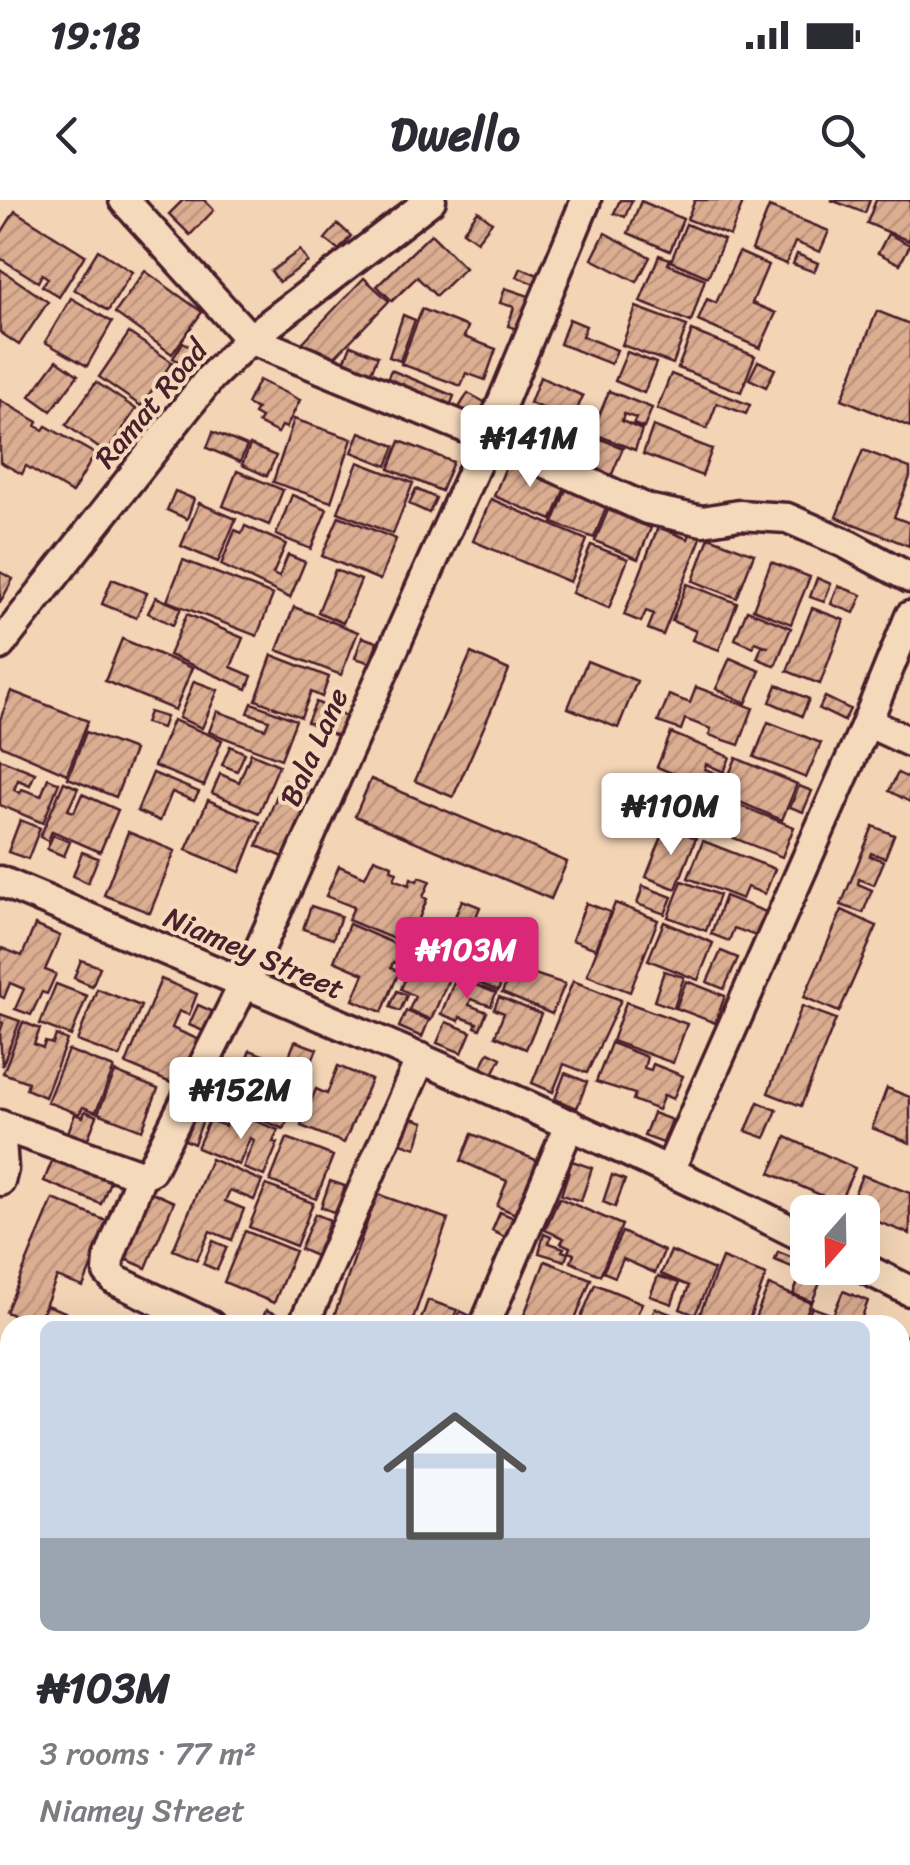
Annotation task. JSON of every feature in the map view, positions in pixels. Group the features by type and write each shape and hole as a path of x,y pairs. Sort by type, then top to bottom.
{"street":[{"path":"124,200 250,340 488,436 647,509 703,521 740,514 787,518 846,542 910,578"},
{"name":"Ramat Road","path":"4,634 210,378 250,340 431,200"},
{"name":"Bala Lane","path":"189,1315 115,1280 108,1272 109,1258 141,1175 158,1158 244,984 488,436 586,200"},
{"path":"670,1170 910,616"},
{"path":"867,722 910,742"},
{"name":"Niamey Street","path":"0,882 421,1058 670,1170 790,1230"},
{"path":"308,1315 421,1058"},
{"path":"490,1315 570,1124"},
{"path":"0,1181 4,1169 1,1125 141,1175"},
{"path":"880,1275 910,1290"}],"building":[{"path":"183,200 204,200 214,210 190,235 169,214"},
{"path":"620,200 632,200 625,217 614,213"},
{"path":"695,200 744,200 730,236 687,219"},
{"path":"831,200 870,200 865,213"},
{"path":"876,200 910,200 909,241 867,223"},
{"path":"641,201 683,219 670,251 628,233"},
{"path":"769,207 829,231 820,252 795,242 786,264 752,250"},
{"path":"15,211 85,255 59,297 42,286 48,278 42,274 38,282 0,258 0,235"},
{"path":"478,211 492,222 477,241 463,231"},
{"path":"338,224 351,236 339,250 325,239"},
{"path":"686,224 724,240 708,277 671,261"},
{"path":"605,233 650,257 637,282 592,259"},
{"path":"431,234 465,268 436,296 417,277 392,301 377,286"},
{"path":"888,234 910,245 900,264 878,253"},
{"path":"98,250 132,272 108,311 74,289"},
{"path":"300,250 308,262 279,282 271,271"},
{"path":"739,252 768,265 752,303 776,313 760,348 698,321 707,299 716,303"},
{"path":"797,254 818,263 814,272 793,264"},
{"path":"659,255 670,259 668,264 705,279 691,322 640,302"},
{"path":"521,268 538,275 534,284 517,277"},
{"path":"0,269 48,302 19,345 0,332"},
{"path":"145,271 202,312 172,354 115,313"},
{"path":"364,278 389,301 327,365 303,342"},
{"path":"505,288 535,298 523,331 508,326 514,307 500,303"},
{"path":"71,298 112,322 87,366 45,342"},
{"path":"636,307 687,326 673,364 622,345"},
{"path":"422,309 468,327 464,337 496,349 485,380 466,373 461,386 401,364"},
{"path":"877,311 910,324 910,427 842,399"},
{"path":"403,315 415,320 400,361 389,357"},
{"path":"569,319 586,326 582,336 617,350 611,364 560,344"},
{"path":"692,331 755,356 741,392 678,368"},
{"path":"129,333 172,362 141,406 99,377"},
{"path":"183,342 201,354 191,369 173,358"},
{"path":"351,345 378,356 366,384 340,372"},
{"path":"627,352 656,363 644,393 615,381"},
{"path":"57,360 78,375 51,411 30,396"},
{"path":"758,361 775,369 766,387 749,379"},
{"path":"391,370 454,396 447,414 383,388"},
{"path":"671,374 750,405 746,414 717,403 707,429 657,409"},
{"path":"540,377 583,396 572,421 530,403"},
{"path":"259,380 300,400 286,428 282,426 278,433 258,423 261,418 254,414 257,409 247,404"},
{"path":"96,382 136,409 106,453 66,425"},
{"path":"609,391 652,408 644,428 633,424 636,418 624,414 622,421 642,430 635,450 592,433"},
{"path":"468,393 486,403 474,425 455,414"},
{"path":"0,400 38,422 36,426 43,430 46,426 95,454 72,493 26,466 22,474 0,462"},
{"path":"531,410 585,432 570,471 519,439"},
{"path":"294,419 352,439 331,502 273,482"},
{"path":"653,426 712,449 702,476 643,454"},
{"path":"213,432 247,446 240,462 207,448"},
{"path":"360,432 395,446 387,466 352,452"},
{"path":"591,435 623,448 610,479 578,466"},
{"path":"400,441 453,462 441,491 389,469"},
{"path":"250,445 276,456 267,476 242,465"},
{"path":"863,450 910,468 894,517 910,523 909,546 836,517"},
{"path":"509,459 567,483 552,520 494,496"},
{"path":"358,462 413,483 393,534 338,512"},
{"path":"237,471 283,490 269,525 223,506"},
{"path":"567,487 608,503 594,538 553,523"},
{"path":"416,489 436,498 429,513 409,504"},
{"path":"175,491 194,499 187,519 167,510"},
{"path":"292,495 327,509 311,549 276,535"},
{"path":"491,499 587,540 570,582 473,541"},
{"path":"199,503 236,519 218,562 181,546"},
{"path":"608,510 651,528 638,559 595,541"},
{"path":"339,516 396,539 380,580 322,556"},
{"path":"695,521 706,525 663,635 648,629 654,614 646,611 641,622 624,615 658,527 688,539"},
{"path":"245,526 286,544 273,574 279,577 288,555 305,562 290,598 221,565 235,530 242,533"},
{"path":"709,537 754,554 737,598 693,581"},
{"path":"591,545 628,559 609,608 572,593"},
{"path":"183,560 273,595 257,636 167,601"},
{"path":"771,562 810,577 791,624 753,609"},
{"path":"335,570 361,580 343,623 318,612"},
{"path":"0,572 13,579 0,603"},
{"path":"817,578 831,584 824,602 810,597"},
{"path":"112,579 147,593 136,618 102,604"},
{"path":"687,584 737,603 719,650 692,640 696,631 672,621"},
{"path":"838,586 862,595 854,613 831,604"},
{"path":"156,597 181,608 173,625 148,613"},
{"path":"294,607 358,632 341,675 277,650"},
{"path":"812,608 844,620 820,684 787,671"},
{"path":"747,610 791,628 775,666 757,658 762,646 769,647 755,642 753,647 735,639"},
{"path":"187,614 243,638 231,667 252,676 247,689 169,655"},
{"path":"362,637 377,642 371,663 355,658"},
{"path":"122,639 192,668 175,710 105,681"},
{"path":"471,653 509,670 453,797 415,781"},
{"path":"272,655 329,677 322,697 311,692 301,717 256,700"},
{"path":"730,658 760,671 746,703 716,689"},
{"path":"587,661 637,681 618,728 568,708"},
{"path":"194,681 218,690 202,728 179,718"},
{"path":"777,685 809,699 802,716 770,702"},
{"path":"696,687 753,708 739,745 709,735 711,729 685,719 681,730 658,722 669,695 690,703"},
{"path":"11,691 88,721 67,774 0,745 0,720"},
{"path":"825,697 850,709 844,721 819,709"},
{"path":"316,702 346,716 337,736 307,722"},
{"path":"252,703 296,720 281,759 209,732 217,711 265,729 269,720 248,713"},
{"path":"149,712 166,717 162,728 145,723"},
{"path":"173,720 222,740 204,786 154,766"},
{"path":"768,722 821,743 806,778 754,757"},
{"path":"86,732 134,750 116,797 68,778"},
{"path":"671,733 730,757 724,772 706,764 705,769 722,776 716,791 657,767"},
{"path":"230,746 245,753 237,771 222,765"},
{"path":"251,753 279,765 259,813 212,793 220,774 239,782"},
{"path":"736,758 797,784 782,820 721,794"},
{"path":"0,759 35,773 30,785 18,780 14,790 20,793 22,789 41,796 48,778 59,783 43,823 0,805"},
{"path":"153,773 199,792 194,801 172,792 160,821 137,811"},
{"path":"898,773 910,779 910,802 889,791"},
{"path":"371,779 567,862 551,899 355,816"},
{"path":"283,780 312,791 286,858 257,846"},
{"path":"672,781 708,794 697,824 661,811"},
{"path":"64,782 78,788 68,810 74,812 82,794 118,810 100,852 52,831 48,841 40,837"},
{"path":"799,786 812,791 803,812 790,807"},
{"path":"718,797 794,827 782,857 706,827"},
{"path":"208,800 260,822 240,872 186,850"},
{"path":"20,820 40,828 28,859 8,852"},
{"path":"666,826 696,838 676,889 646,877"},
{"path":"873,826 894,835 885,858 871,853 870,856 884,861 874,885 859,879 858,884 872,890 863,913 841,905"},
{"path":"128,832 175,851 150,913 104,895"},
{"path":"53,835 70,842 64,856 47,849"},
{"path":"703,841 775,869 765,894 747,887 742,899 688,878"},
{"path":"82,852 98,858 88,883 73,876"},
{"path":"374,858 392,865 391,870 397,872 394,879 409,885 411,878 430,881 423,897 427,899 408,945 348,920 354,907 326,896 339,866 365,877"},
{"path":"682,881 719,895 706,931 668,917"},
{"path":"643,886 672,897 665,914 637,904"},
{"path":"725,896 766,912 756,936 734,928 729,941 711,934"},
{"path":"462,900 480,907 454,971 416,956 432,919 451,926"},
{"path":"586,903 610,912 596,949 572,940"},
{"path":"615,903 658,920 630,992 587,975"},
{"path":"311,906 341,916 333,939 303,929"},
{"path":"842,910 877,926 839,1012 804,997"},
{"path":"664,922 713,943 698,980 648,960"},
{"path":"349,924 409,950 402,966 393,962 391,968 399,972 382,1012 353,1000 364,974 334,961"},
{"path":"35,925 60,936 45,970 56,974 31,1015 15,1009 24,989 10,983 4,998 0,996 0,953 2,948 22,956"},
{"path":"471,934 514,952 498,991 456,973"},
{"path":"721,951 738,958 724,989 707,982"},
{"path":"81,960 100,967 92,986 74,978"},
{"path":"413,960 450,976 431,1020 409,1010 415,996 401,989"},
{"path":"513,967 565,984 552,1014 502,993"},
{"path":"664,971 684,977 674,1008 654,1001"},
{"path":"456,977 496,993 491,1006 471,999 469,1005 487,1012 480,1029 475,1027 477,1023 441,1014"},
{"path":"161,979 197,994 189,1015 179,1011 172,1028 202,1041 183,1088 126,1064"},
{"path":"573,981 621,1000 587,1073 564,1064 553,1092 532,1083"},
{"path":"686,981 725,996 715,1023 676,1008"},
{"path":"56,984 87,996 71,1036 40,1024"},
{"path":"97,989 141,1006 120,1057 77,1041"},
{"path":"397,991 407,995 400,1011 390,1007"},
{"path":"499,997 541,1014 526,1049 495,1036 504,1013 494,1009"},
{"path":"626,1002 687,1024 673,1063 612,1041"},
{"path":"198,1005 216,1013 208,1033 189,1025"},
{"path":"802,1006 836,1019 801,1106 768,1093"},
{"path":"406,1011 429,1020 422,1037 399,1027"},
{"path":"0,1014 20,1021 2,1066 3,1023"},
{"path":"23,1022 40,1029 34,1044 43,1048 45,1042 53,1044 56,1035 67,1040 45,1097 26,1089 28,1082 3,1073"},
{"path":"446,1022 471,1032 462,1053 437,1043"},
{"path":"295,1041 317,1049 284,1129 228,1106 250,1050 286,1064"},
{"path":"611,1043 647,1057 644,1068 651,1070 653,1064 683,1076 673,1099 664,1095 658,1110 633,1100 635,1094 596,1082"},
{"path":"68,1050 114,1068 96,1112 83,1107 79,1114 47,1102"},
{"path":"489,1052 501,1058 493,1074 481,1067"},
{"path":"338,1066 371,1080 344,1143 301,1126 316,1089 327,1094"},
{"path":"227,1067 240,1073 226,1106 213,1101"},
{"path":"115,1072 158,1089 142,1130 98,1113"},
{"path":"565,1073 587,1082 577,1108 555,1099"},
{"path":"887,1088 910,1097 910,1143 872,1128"},
{"path":"758,1102 777,1110 765,1138 746,1131"},
{"path":"195,1103 207,1109 194,1144 178,1137"},
{"path":"85,1111 97,1116 86,1143 67,1135 75,1114 83,1117"},
{"path":"231,1111 278,1130 273,1142 278,1143 264,1176 243,1168 254,1140 250,1138 239,1165 197,1148 209,1120 225,1126"},
{"path":"653,1113 672,1120 663,1143 644,1136"},
{"path":"409,1117 424,1122 416,1148 401,1143"},
{"path":"472,1134 541,1162 518,1215 497,1206 507,1181 461,1161"},
{"path":"786,1137 855,1168 843,1195 821,1195 770,1173"},
{"path":"287,1138 333,1156 316,1199 270,1181"},
{"path":"54,1156 111,1179 101,1204 44,1181"},
{"path":"211,1159 262,1181 254,1200 230,1190 225,1201 244,1209 232,1240 210,1231 197,1260 173,1250"},
{"path":"572,1161 592,1168 581,1201 561,1195"},
{"path":"612,1175 625,1180 615,1207 603,1202"},
{"path":"862,1175 910,1193 910,1234 880,1223 880,1195 854,1195"},
{"path":"330,1181 345,1186 336,1213 321,1207"},
{"path":"266,1185 313,1203 296,1246 249,1227"},
{"path":"149,1191 174,1202 146,1268 121,1257"},
{"path":"377,1194 448,1219 414,1315 335,1315"},
{"path":"559,1198 622,1225 600,1275 571,1262 574,1254 561,1243 564,1238 545,1230"},
{"path":"53,1199 109,1222 83,1287 57,1277 41,1315 6,1312"},
{"path":"500,1212 521,1221 513,1241 492,1231"},
{"path":"315,1214 330,1220 316,1256 300,1249"},
{"path":"245,1231 295,1251 274,1303 224,1282"},
{"path":"622,1232 664,1251 655,1273 623,1259 615,1277 603,1272"},
{"path":"544,1234 551,1237 549,1243 568,1253 565,1261 539,1253"},
{"path":"213,1241 227,1247 217,1270 203,1264"},
{"path":"671,1251 714,1270 695,1315 680,1309 689,1286 661,1274"},
{"path":"778,1252 790,1257 790,1266 775,1260"},
{"path":"722,1258 766,1275 751,1315 699,1315"},
{"path":"545,1261 591,1279 577,1315 524,1315"},
{"path":"658,1276 679,1283 672,1304 650,1296"},
{"path":"595,1284 642,1303 637,1315 582,1315"},
{"path":"769,1285 811,1303 806,1315 756,1315"},
{"path":"797,1285 819,1285 812,1302 793,1294"},
{"path":"843,1291 868,1301 863,1315 833,1315"},
{"path":"428,1300 457,1310 455,1315 423,1315"},
{"path":"46,1305 65,1312 64,1315 42,1315"},
{"path":"812,1307 833,1315 808,1315"},
{"path":"655,1308 673,1315 652,1315"}]}
